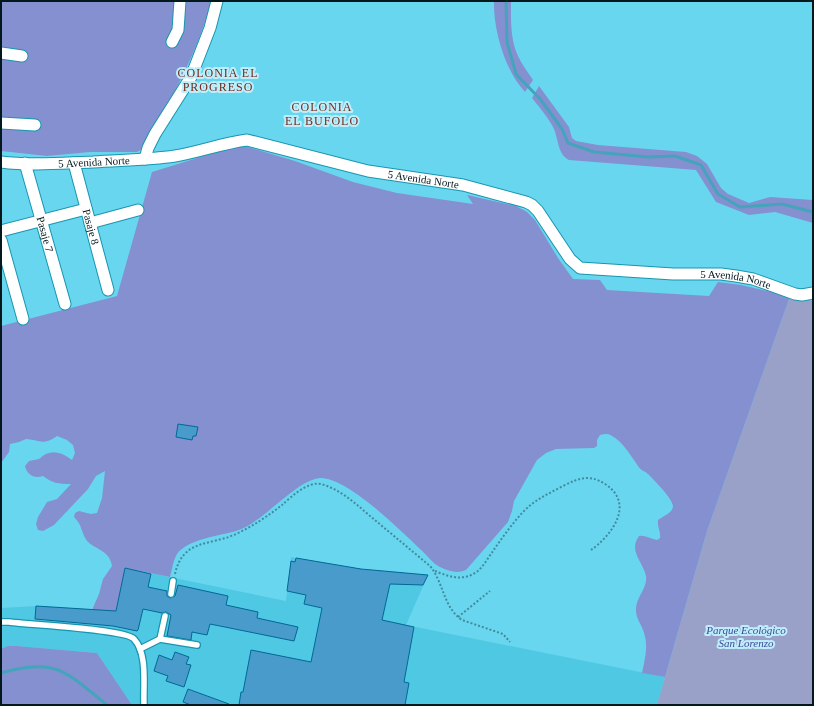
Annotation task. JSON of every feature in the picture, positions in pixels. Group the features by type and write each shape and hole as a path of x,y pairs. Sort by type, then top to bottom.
{"street":[{"path":"172,42 178,30 177,1"},
{"path":"145,159 148,148 155,134 191,77 210,28 217,1"},
{"path":"1,53 22,56"},
{"path":"1,123 35,125"},
{"name":"5 Avenida Norte","path":"1,162 74,163 145,159 177,156 237,141 247,140 368,172 463,185 526,202 538,211 570,259 580,268 673,274 721,274 754,279 795,294 802,295 813,293"},
{"name":"Pasaje 7","path":"25,163 65,304"},
{"name":"Pasaje 8","path":"74,163 108,290"},
{"path":"1,231 86,209"},
{"path":"90,223 138,210"},
{"path":"1,240 23,319"}],"lane":[{"path":"171,594 173,581"},
{"path":"160,639 165,616"},
{"path":"1,622 111,631 131,636 134,638 140,649 143,660 144,705"},
{"path":"140,649 160,639 197,645"}],"path":[{"path":"173,581 177,564 185,553 203,543 239,533 264,519 289,498 305,488 318,484 337,491 352,501 434,571 450,577 457,577 472,575 478,571 522,513 536,500 573,480 588,478 598,480 610,487 616,495 620,507 618,519 611,532 601,543 591,550"},
{"path":"434,571 448,605 458,617 462,620 503,634 510,642"},
{"path":"458,617 490,591"}],"shaded area":[{"path":"1,1 211,1 200,37 185,71 160,122 142,149 137,152 90,152 47,156 1,151"},
{"path":"494,1 511,1 512,29 515,49 521,62 533,80 525,92 518,83 506,61 498,37 494,12"},
{"path":"539,86 569,127 572,138 576,141 598,145 686,152 697,156 707,164 721,188 728,194 749,203 770,197 813,200 813,223 775,212 749,215 716,202 696,170 569,160 560,150 551,123 532,98"},
{"path":"238,146 248,147 295,161 353,182 397,193 473,204 467,195 516,206 527,212 535,220 558,258 573,279 600,280 607,290 709,296 718,282 741,285 790,296 707,531 665,677 642,673 646,652 646,641 637,616 636,606 645,585 646,576 637,556 635,547 639,536 657,540 660,538 658,520 670,512 673,506 670,498 648,474 639,467 623,445 608,434 600,435 597,440 597,446 594,448 556,449 546,453 537,460 514,501 508,522 466,570 453,572 437,566 373,506 344,486 331,480 320,478 301,486 246,527 196,541 188,545 177,554 170,577 125,568 116,611 92,610 99,594 103,579 112,566 109,557 103,551 88,542 74,517 75,513 79,511 91,514 97,513 102,498 105,471 96,476 88,489 54,525 43,531 38,530 36,524 38,517 47,502 57,499 71,484 56,483 43,476 31,476 27,472 25,466 29,461 39,459 43,455 51,452 59,453 72,460 75,453 73,445 67,440 57,436 45,442 26,439 10,444 9,452 1,463 1,326 117,296 152,172"},
{"path":"291,557 361,569 428,575 406,625 665,677 657,705 132,705 97,653 17,646 1,649 1,608 36,606 116,611 125,568 286,601"},
{"path":"8,646 97,653 132,705 1,705 1,649"}],"green space":[{"name":"Parque Ecológico San Lorenzo","path":"790,296 813,301 813,705 657,705 707,531"}],"building":[{"path":"178,424 198,427 196,436 193,436 192,440 176,437"},
{"path":"296,558 361,569 428,575 423,585 390,584 382,620 414,627 404,682 409,683 405,705 239,705 251,650 311,662 322,608 304,604 306,595 287,591 291,561 295,562"},
{"path":"125,568 151,574 148,587 167,591 167,596 170,598 175,596 178,585 228,596 226,605 258,612 257,618 298,627 294,641 210,624 207,635 192,632 191,640 167,636 171,615 166,612 162,613 143,609 137,631 113,626 35,619 36,606 116,611"},
{"path":"175,652 189,657 186,664 191,665 184,687 166,681 168,676 154,671 159,655 172,660"},
{"path":"188,689 229,705 191,705 183,702"}],"waterway":[{"path":"506,1 507,42 516,74 541,100 562,129 568,143 594,152 648,157 675,156 701,165 718,194 740,207 782,204 813,212"},
{"path":"1,673 20,668 48,667 70,676 107,705"}],"district":[{"name":"COLONIA EL PROGRESO","path":"218,80"},
{"name":"COLONIA EL BUFOLO","path":"322,114"}]}
